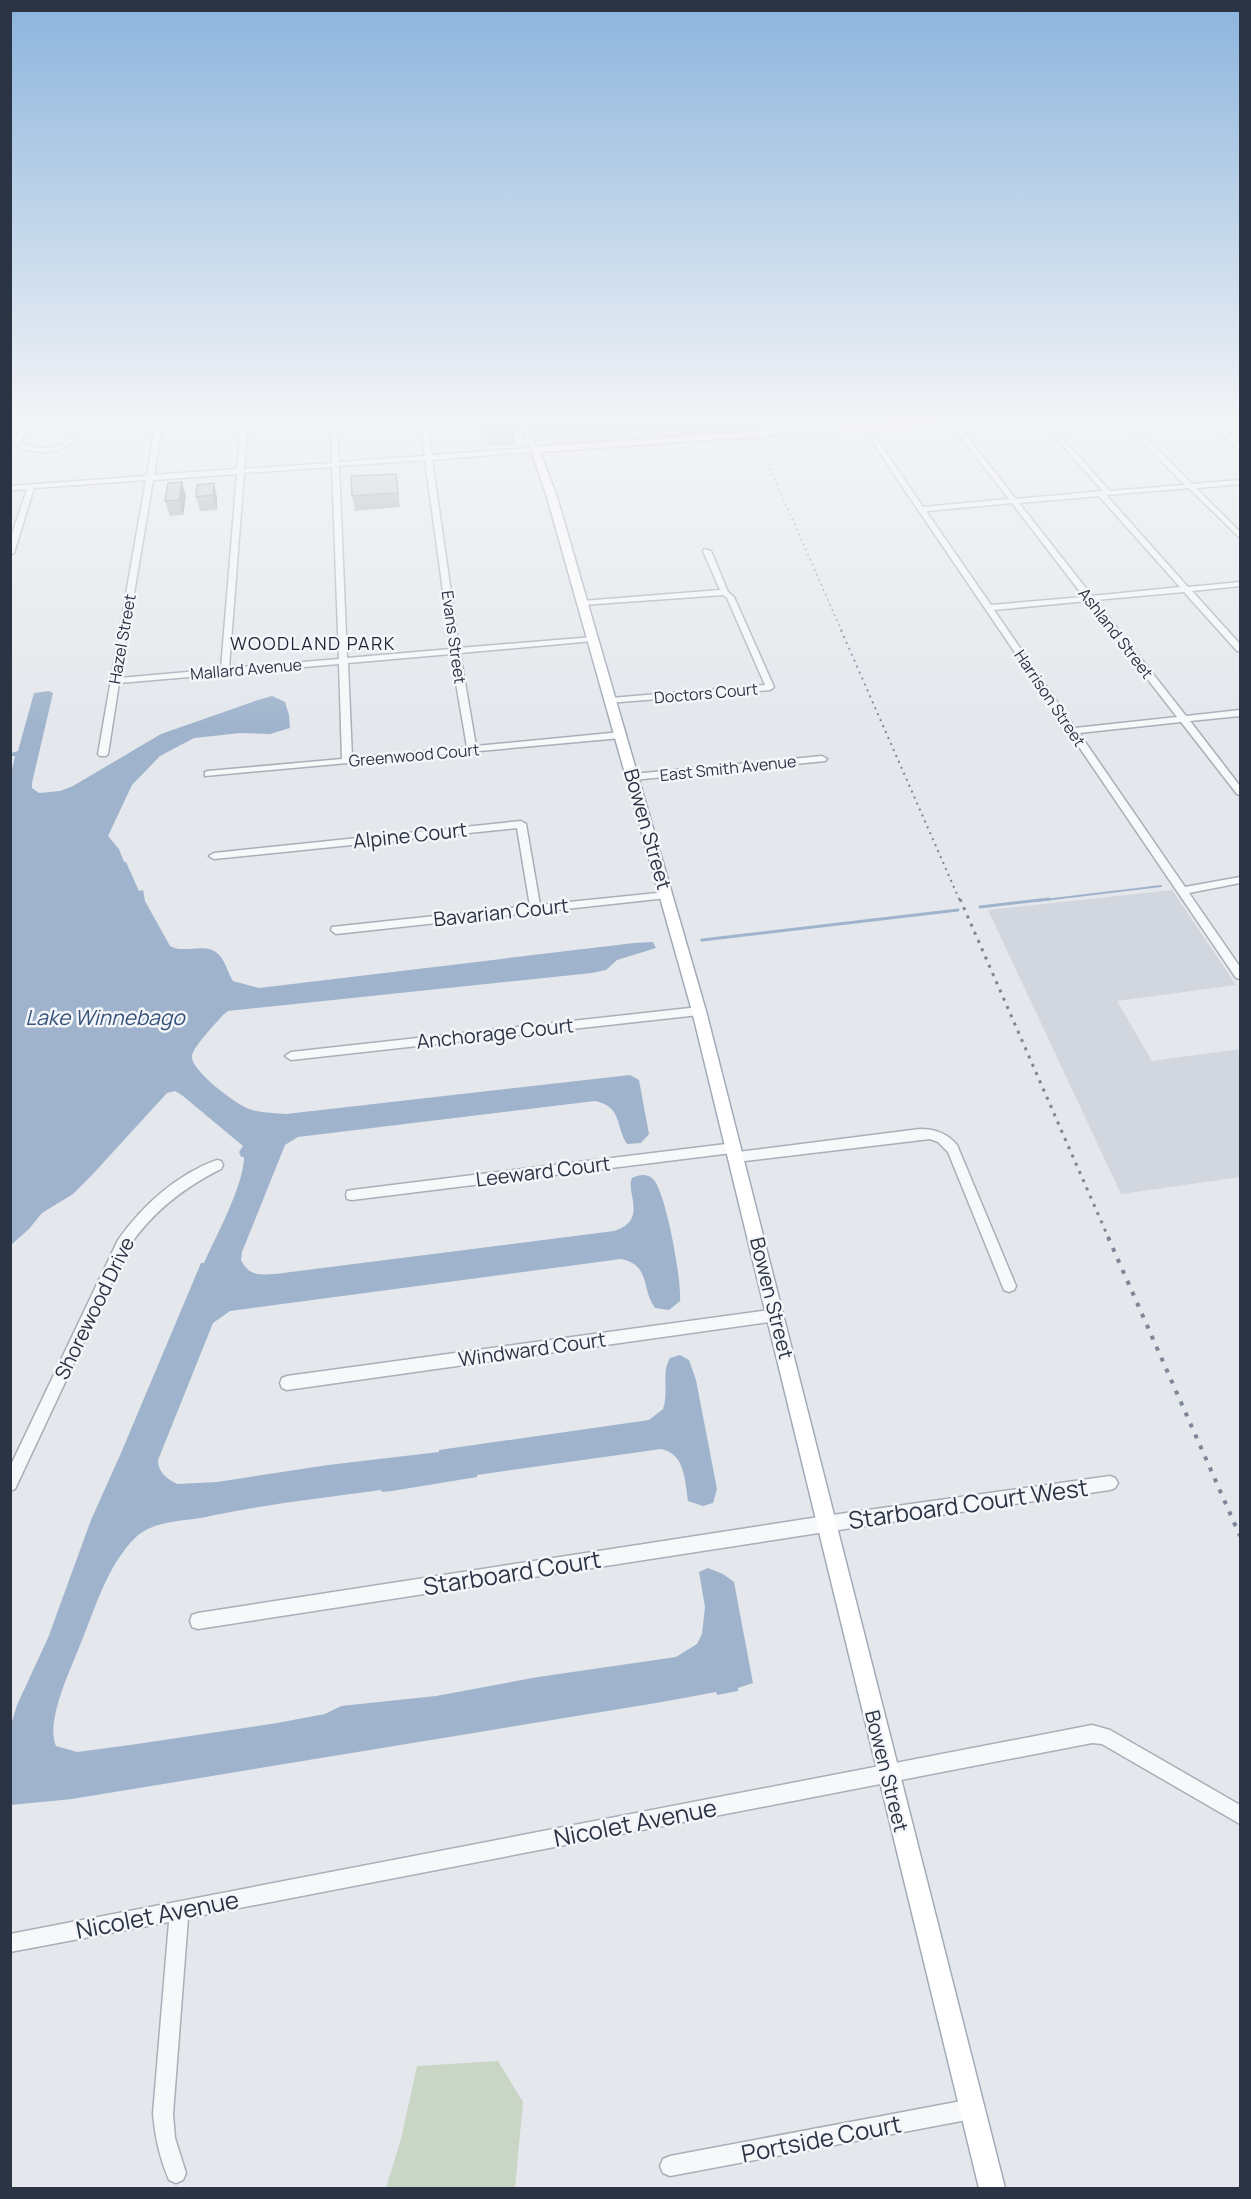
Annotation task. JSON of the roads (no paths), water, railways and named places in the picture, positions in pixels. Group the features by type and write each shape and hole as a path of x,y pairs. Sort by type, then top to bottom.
{"main road":[{"name":"Bowen Street","path":"559,521 699,1011 992,2188"}],"street":[{"path":"10,553 20,521"},
{"name":"Hazel Street","path":"103,754 142,521"},
{"path":"225,671 237,521"},
{"path":"337,521 341,661 347,761"},
{"name":"Evans Street","path":"437,521 472,750"},
{"name":"Harrison Street","path":"930,521 1240,975"},
{"name":"Ashland Street","path":"1029,521 1240,792"},
{"path":"1128,521 1240,649"},
{"path":"1225,521 1240,537"},
{"path":"582,603 725,593 707,551"},
{"path":"989,608 1240,584"},
{"name":"Doctors Court","path":"611,701 770,687 730,597 725,593"},
{"name":"Mallard Avenue","path":"114,681 593,639"},
{"path":"1073,731 1240,713"},
{"name":"Greenwood Court","path":"208,774 621,735"},
{"name":"East Smith Avenue","path":"633,777 822,759"},
{"name":"Alpine Court","path":"214,855 521,824 536,909"},
{"path":"1182,891 1240,880"},
{"name":"Bavarian Court","path":"336,930 667,895"},
{"name":"Anchorage Court","path":"291,1056 699,1011"},
{"name":"Leeward Court","path":"352,1195 735,1152 934,1134 942,1138 953,1149 1009,1286"},
{"name":"Shorewood Drive","path":"10,1484 123,1244 138,1223 156,1205 179,1186 217,1165"},
{"name":"Windward Court","path":"287,1383 776,1315"},
{"name":"Starboard Court West","path":"825,1524 1110,1483"},
{"name":"Starboard Court","path":"198,1621 825,1524"},
{"name":"Nicolet Avenue","path":"10,1943 1092,1734 1104,1736 1240,1815"},
{"path":"176,2173 165,2138 164,2114 179,1910"},
{"name":"Portside Court","path":"670,2166 972,2109"}],"water":[{"name":"Lake Winnebago","path":"49,691 53,693 32,783 32,788 39,793 60,791 73,786 161,734 272,696 285,702 290,728 270,734 241,733 194,738 160,756 132,785 108,836 119,849 139,891 143,890 145,901 170,946 215,951 222,959 233,981 259,988 634,943 653,942 656,948 617,960 606,970 592,973 228,1011 223,1015 196,1047 192,1056 193,1062 215,1086 234,1101 253,1110 286,1114 630,1075 639,1080 649,1134 641,1143 627,1144 614,1112 604,1104 595,1101 298,1137 285,1145 242,1252 241,1260 251,1272 275,1274 614,1231 631,1220 634,1206 632,1178 646,1175 653,1179 658,1187 668,1218 676,1257 680,1301 669,1310 655,1308 641,1272 630,1262 621,1259 230,1311 213,1323 158,1460 163,1474 177,1484 217,1482 328,1465 439,1452 439,1450 649,1420 663,1409 667,1364 670,1358 680,1355 689,1360 696,1380 717,1489 713,1503 703,1506 688,1501 679,1462 675,1456 661,1449 477,1475 477,1477 392,1491 382,1492 381,1490 274,1505 153,1527 136,1537 125,1549 108,1577 59,1700 54,1726 56,1746 77,1752 130,1745 277,1723 325,1714 341,1706 436,1696 538,1677 676,1657 697,1644 702,1634 705,1607 699,1572 708,1568 723,1574 734,1582 753,1683 738,1688 738,1691 717,1695 716,1692 72,1799 11,1805 11,1725 17,1705 48,1638 91,1520 201,1263 204,1263 228,1210 239,1182 244,1157 241,1157 239,1152 243,1146 183,1096 175,1091 167,1093 73,1194 42,1213 11,1245 10,778 15,756 11,756 11,753 18,751 34,693"}],"waterway":[{"path":"1036,901 1161,886"},
{"path":"980,907 1049,899"},
{"path":"702,940 958,910"}],"railway":[{"path":"793,521 842,632"},
{"path":"841,630 960,901"},
{"path":"960,899 1109,1239"},
{"path":"1108,1237 1240,1536"}],"district":[{"name":"WOODLAND PARK","path":"313,643"}]}
